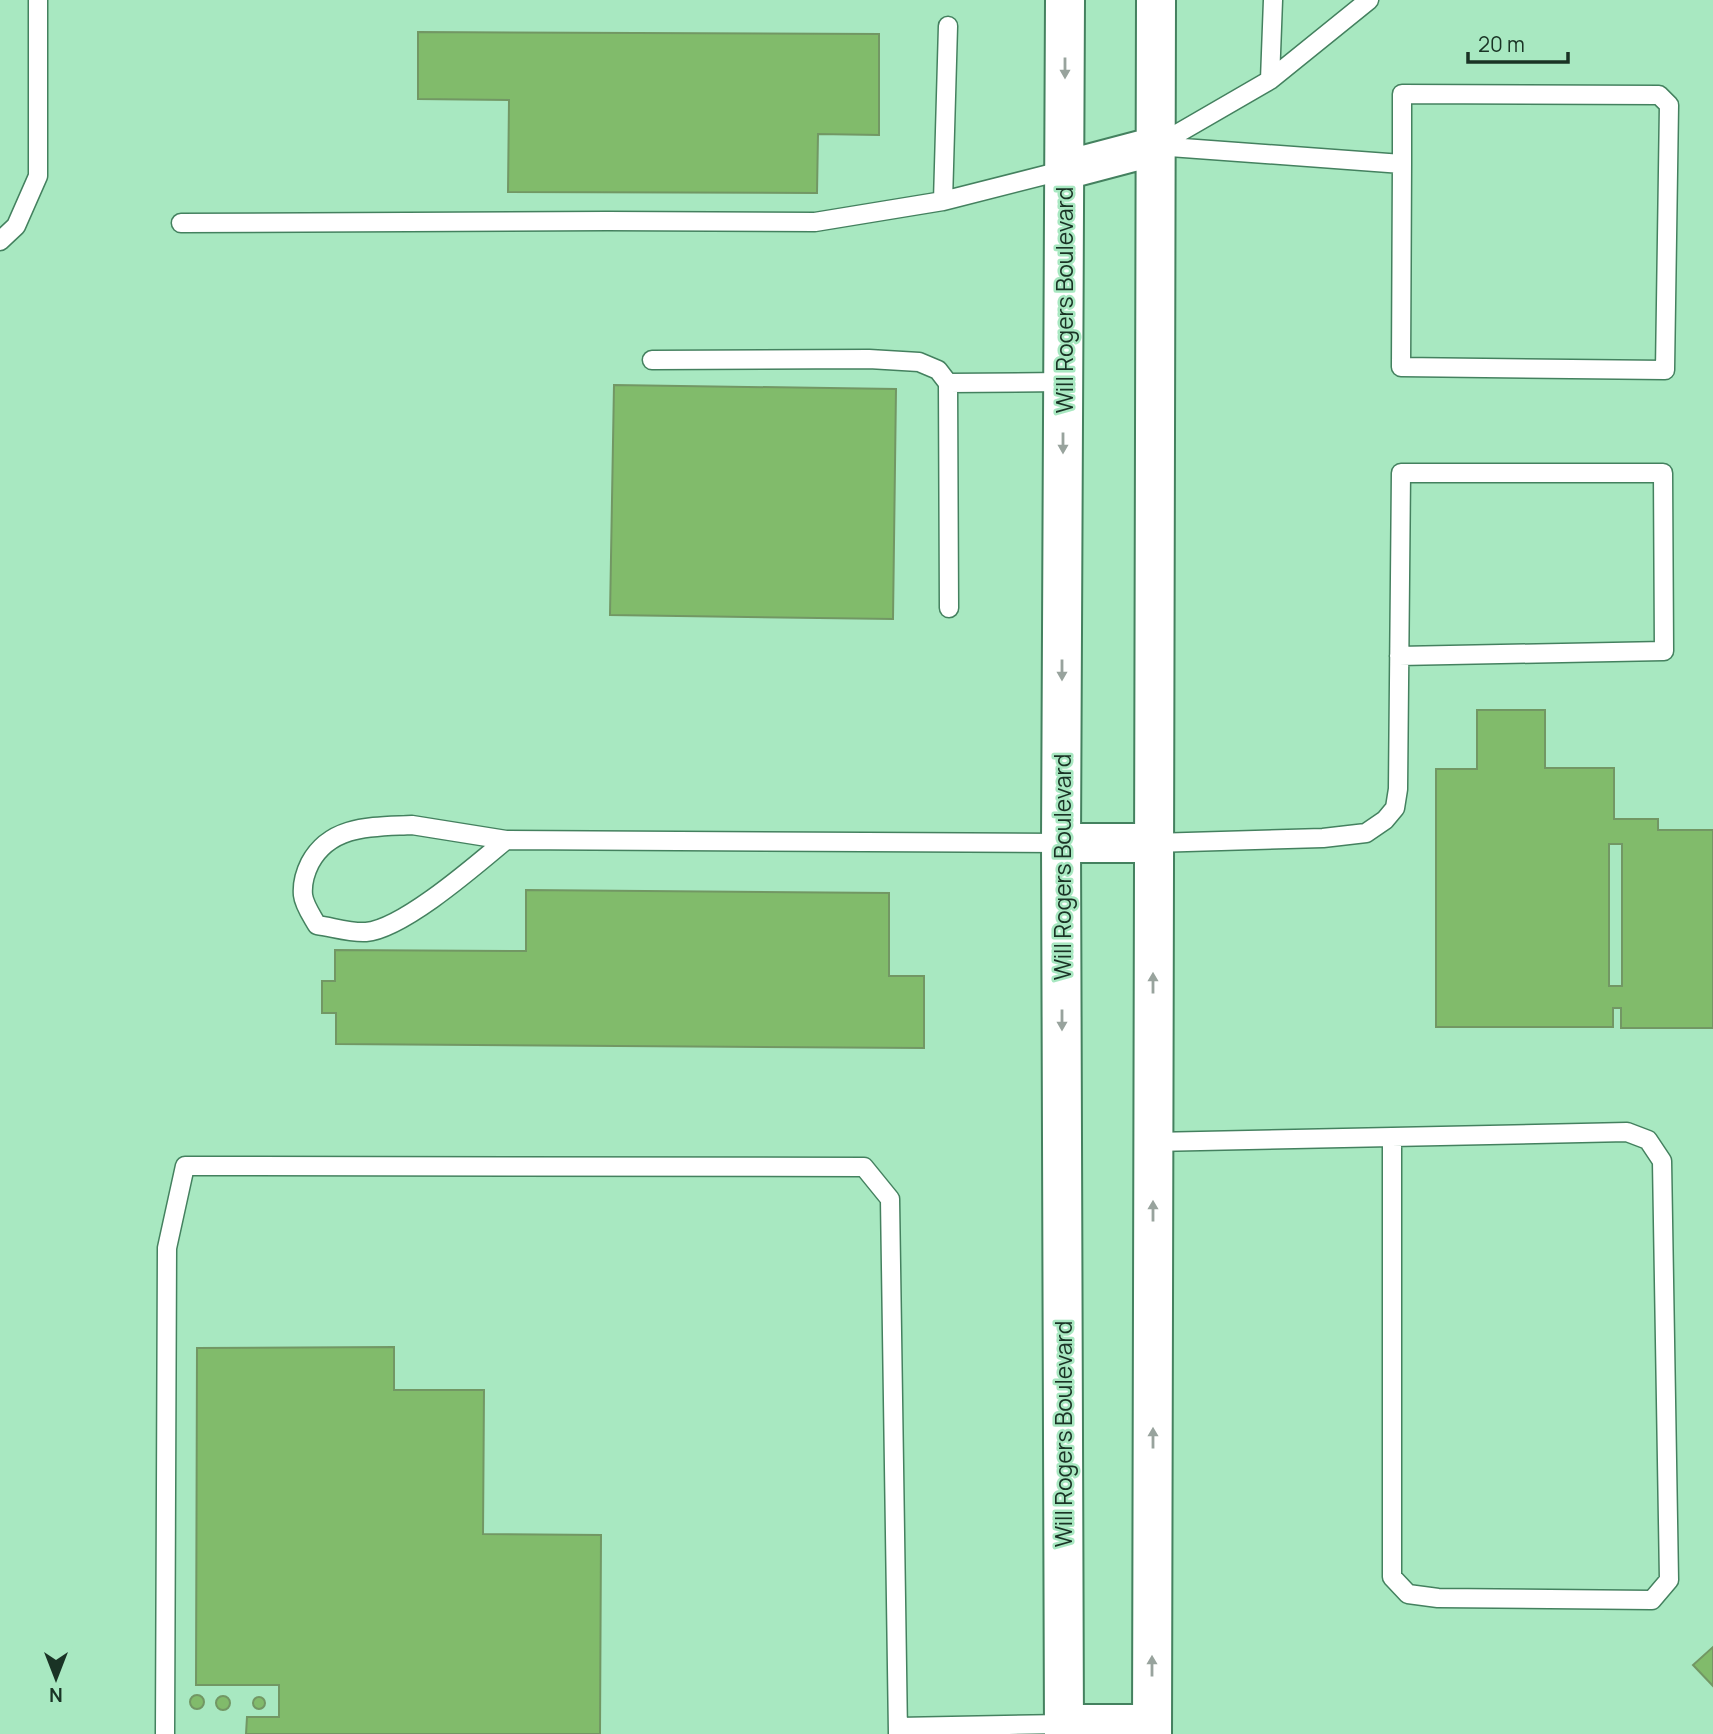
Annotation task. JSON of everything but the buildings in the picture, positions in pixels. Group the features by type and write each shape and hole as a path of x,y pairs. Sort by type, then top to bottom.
{"main road":[{"name":"Will Rogers Boulevard","path":"1064,1729 1061,843 1065,0"},
{"path":"1064,1729 1152,1729 1156,0"},
{"path":"1065,170 1156,146"},
{"path":"1061,843 1153,843"}],"lane":[{"path":"0,241 16,226 38,176 38,0"},
{"path":"1270,80 1273,0"},
{"path":"1156,146 1270,80 1369,0"},
{"path":"943,201 948,26"},
{"path":"1402,94 1659,95 1670,105 1665,370 1401,367 1402,164 1402,94"},
{"path":"1156,146 1402,164"},
{"path":"181,223 815,222 943,201 1065,170"},
{"path":"652,360 869,359 919,362 938,370 948,383 949,608"},
{"path":"948,383 1064,382"},
{"path":"1153,843 1323,838 1366,834 1385,820 1395,808 1398,789 1399,656 1401,473 1663,473 1664,651 1399,656"},
{"path":"506,840 455,882 398,921 366,932 317,925 303,897 304,875 317,850 336,835 367,827 412,825 506,840 1061,843"},
{"path":"1153,1142 1626,1132 1648,1140 1662,1161 1668,1580 1652,1600 1438,1598 1408,1594 1392,1577 1392,1137"},
{"path":"166,1734 167,1248 185,1166 864,1167 890,1199 898,1731 1064,1729"}]}
